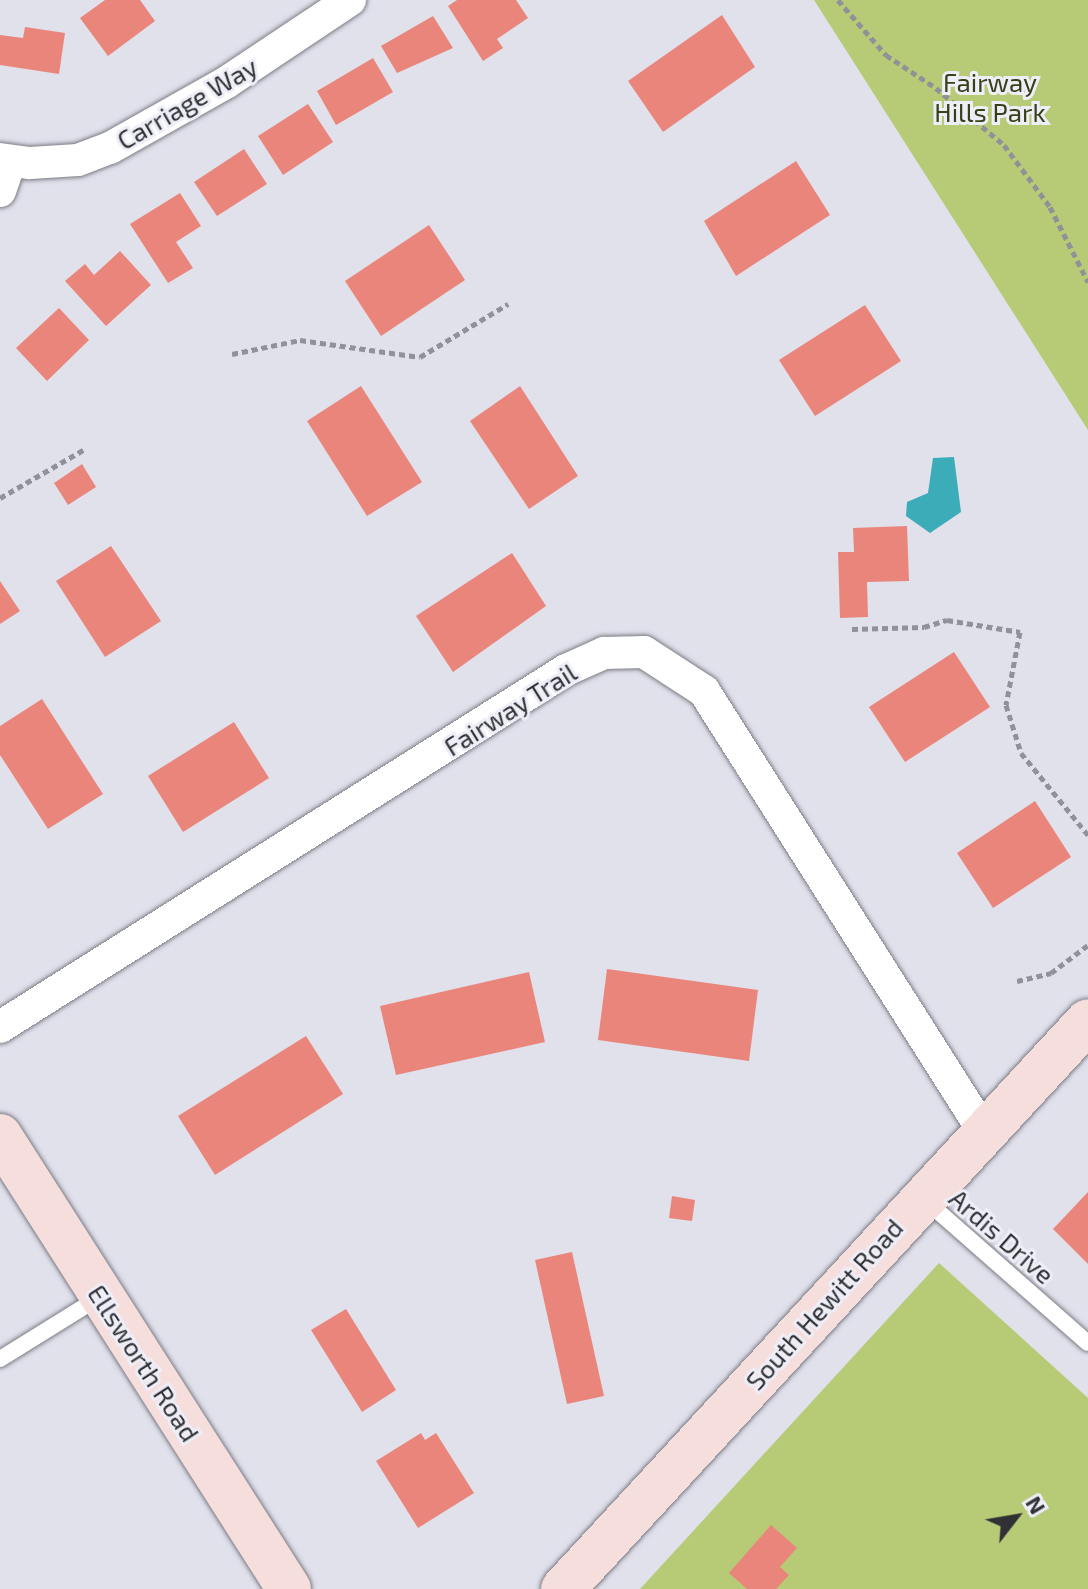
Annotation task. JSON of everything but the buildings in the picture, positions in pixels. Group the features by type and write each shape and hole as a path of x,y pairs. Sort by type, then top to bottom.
{"main road":[{"name":"South Hewitt Road","path":"563,1589 922,1197 1088,1021"},
{"name":"Ellsworth Road","path":"0,1136 289,1589"}],"street":[{"name":"Carriage Way","path":"3,171 78,160 110,148 227,82 337,4"},
{"name":"Fairway Trail","path":"0,1027 566,670 604,653 644,652 704,691 984,1132"}],"lane":[{"name":"Ardis Drive","path":"922,1197 1088,1343"},
{"path":"0,1359 101,1297"}],"path":[{"path":"838,0 886,55 936,88 1004,145 1050,207 1088,282"},
{"path":"232,354 300,340 420,357 508,304"},
{"path":"0,498 85,449"},
{"path":"852,629 924,627 947,620 1020,632 1006,705 1021,753 1088,835"},
{"path":"1017,981 1051,973 1088,945"}],"green space":[{"name":"Fairway Hills Park","path":"814,0 1088,0 1088,430"},
{"path":"939,1263 1088,1398 1088,1589 640,1589"}],"water":[{"path":"954,457 961,512 930,533 906,516 907,502 928,493 933,458"}]}
